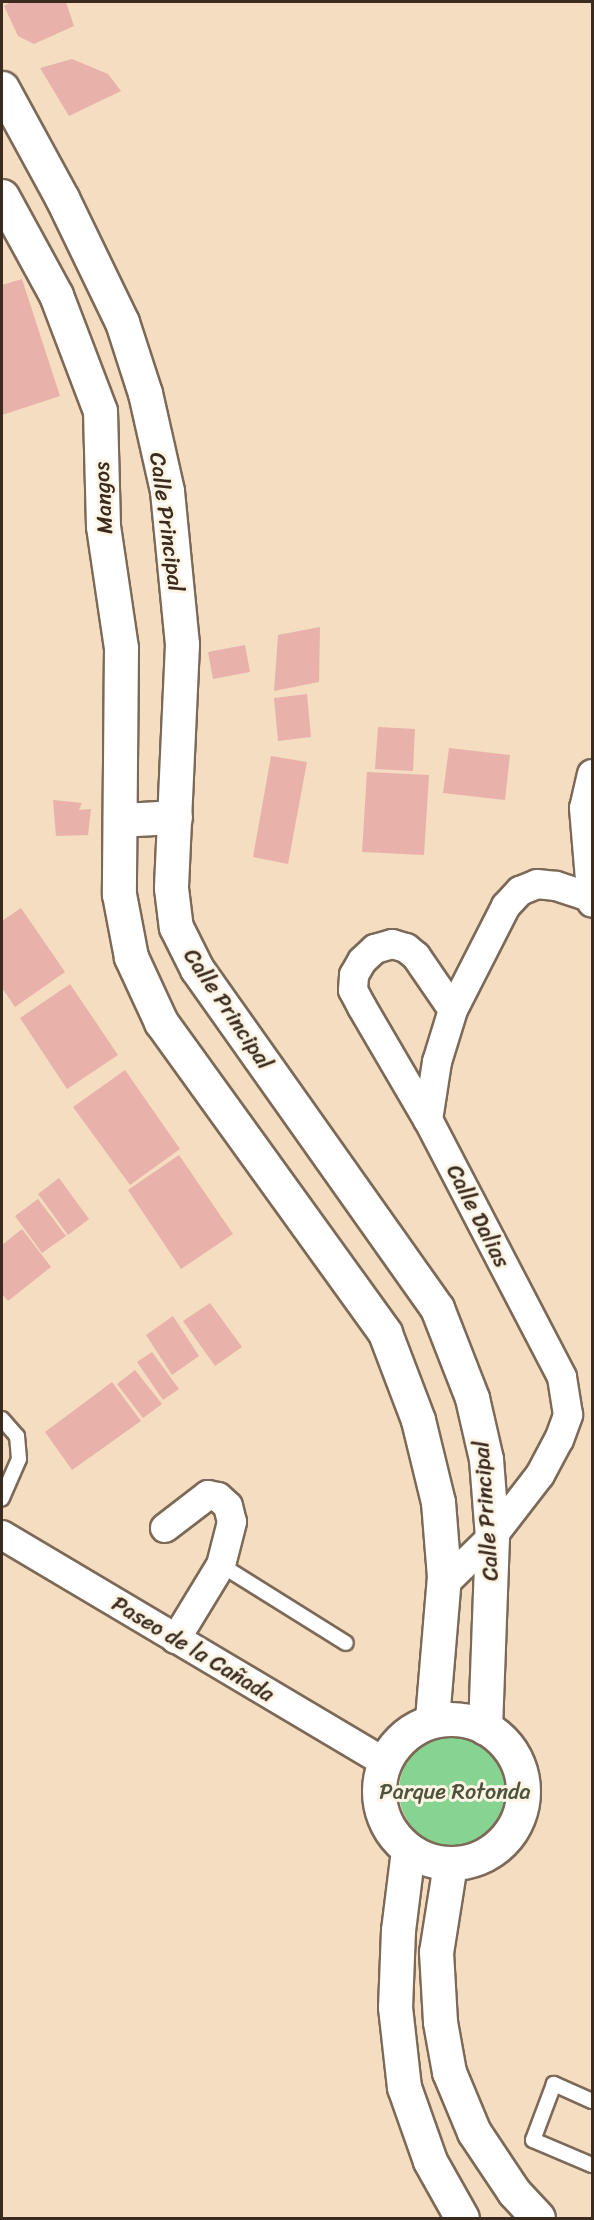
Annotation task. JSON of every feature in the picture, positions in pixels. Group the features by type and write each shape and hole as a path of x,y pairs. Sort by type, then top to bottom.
{"street":[{"name":"Calle Principal","path":"2,88 62,198 122,322 145,393 167,491 182,644 171,888 176,927 197,969 437,1308 472,1398 486,1459 492,1537 485,1728"},
{"name":"Mangos","path":"2,196 56,295 100,411 103,526 121,648 120,820"},
{"path":"428,1120 436,1062 453,1010 506,906 520,891 537,884 592,899 584,808 592,774"},
{"path":"120,820 175,817"},
{"name":"Calle Principal","path":"120,820 119,894 130,957 161,1022 385,1333 418,1420 438,1502 443,1585 432,1720"},
{"name":"Calle Dalias","path":"443,1585 492,1537 540,1475 559,1440 568,1415 562,1377 428,1120 353,990 354,975 362,961 375,949 392,944 406,948 416,956 453,1010"},
{"path":"165,1528 208,1495 218,1497 228,1506 232,1522 221,1564 176,1639"},
{"name":"Paseo de la Cañada","path":"2,1535 385,1762"},
{"path":"453,1718 474,1721 485,1728 503,1739 521,1768 524,1803 510,1834 483,1856 450,1864 428,1860 408,1850 389,1830 380,1805 379,1777 389,1752 408,1732 432,1720 453,1718"},
{"path":"408,1850 398,1930 395,2007 404,2087 430,2161 462,2218"},
{"path":"450,1864 436,1952 440,2022 449,2072 474,2132 513,2192 538,2218"}],"lane":[{"path":"2,1419 17,1437 19,1458 2,1498"},
{"path":"221,1564 346,1643"},
{"path":"592,2101 554,2084 533,2140 592,2165"}],"green space":[{"name":"Parque Rotonda","path":"454,1736 475,1740 493,1752 505,1770 509,1791 505,1812 493,1830 475,1842 454,1846 433,1842 415,1830 403,1812 399,1791 403,1770 415,1752 433,1740"}],"building":[{"path":"11,2 66,2 74,26 34,44 18,36 4,6"},
{"path":"72,59 108,74 121,91 69,116 40,68"},
{"path":"22,279 60,396 2,415 2,285"},
{"path":"320,627 319,682 274,691 278,635"},
{"path":"245,645 250,672 213,679 208,652"},
{"path":"307,694 311,737 278,741 274,698"},
{"path":"378,727 415,729 413,771 375,769"},
{"path":"449,748 510,755 505,800 443,793"},
{"path":"271,756 307,762 288,864 253,857"},
{"path":"367,772 429,775 424,855 362,852"},
{"path":"53,800 82,803 79,810 91,809 88,835 56,836"},
{"path":"21,908 65,972 15,1007 2,988 2,921"},
{"path":"70,984 118,1055 67,1089 20,1018"},
{"path":"125,1070 180,1149 130,1185 73,1107"},
{"path":"179,1155 233,1234 181,1269 128,1190"},
{"path":"59,1178 89,1219 68,1235 38,1194"},
{"path":"38,1199 66,1236 42,1253 15,1216"},
{"path":"22,1229 51,1267 8,1301 2,1294 2,1245"},
{"path":"210,1303 242,1347 215,1366 183,1321"},
{"path":"173,1316 199,1356 172,1375 146,1335"},
{"path":"152,1352 179,1389 163,1400 137,1362"},
{"path":"135,1370 162,1404 143,1418 117,1384"},
{"path":"112,1382 141,1421 72,1470 45,1432"}]}
